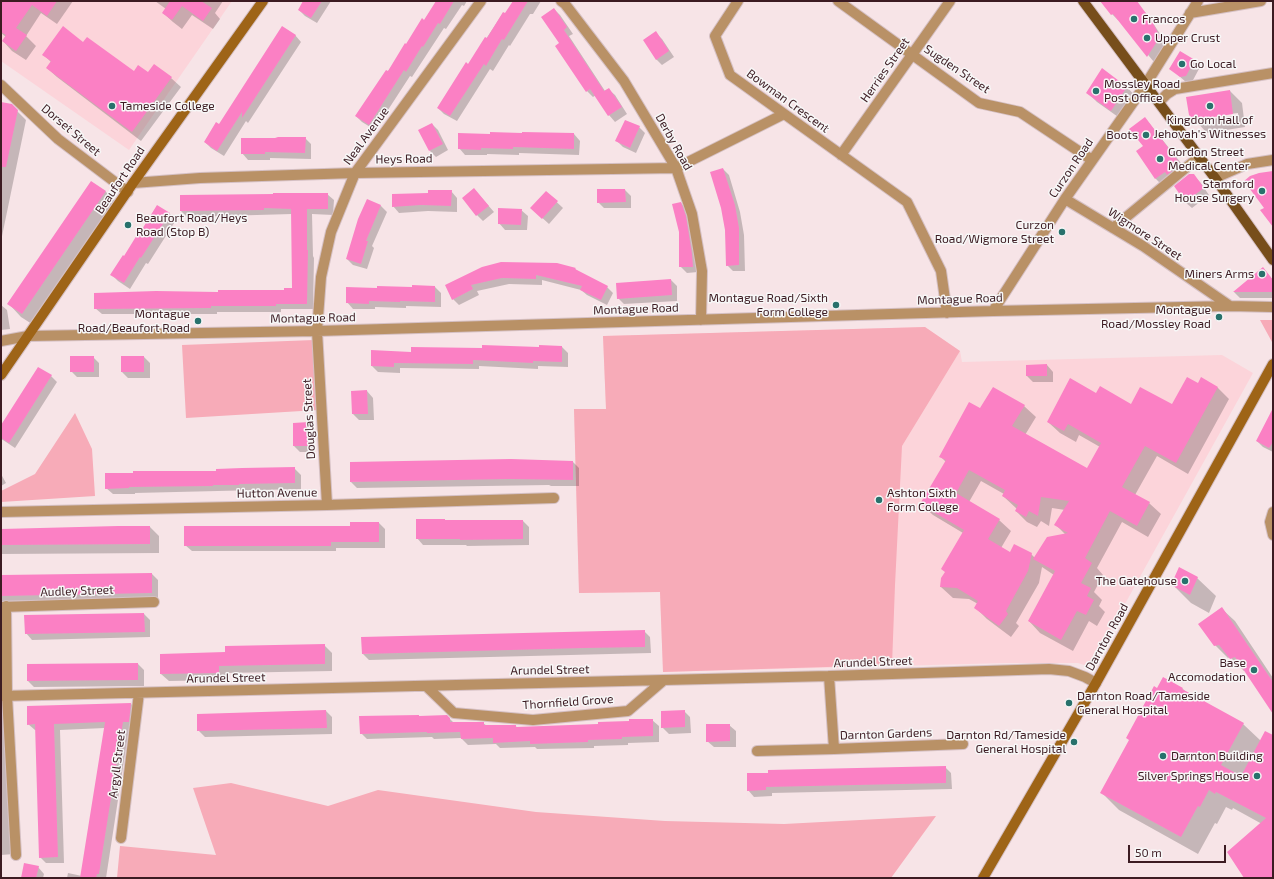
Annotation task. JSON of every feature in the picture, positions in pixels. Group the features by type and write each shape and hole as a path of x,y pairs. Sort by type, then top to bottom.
{"main road":[{"path":"1083,1 1215,178 1273,260"}],"street":[{"name":"Beaufort Road","path":"1,375 130,187 263,1"},
{"name":"Neal Avenue","path":"317,331 321,277 331,232 355,173 480,1"},
{"name":"Derby Road","path":"562,1 624,81 676,168 692,214 702,271 701,320"},
{"name":"Bowman Crescent","path":"738,1 715,36 730,75 907,202 941,271 947,313"},
{"path":"838,1 912,54"},
{"name":"Herries Street","path":"841,155 950,1"},
{"name":"Curzon Road","path":"993,311 1065,198 1146,84 1198,1"},
{"path":"1190,12 1261,1"},
{"name":"Sugden Street","path":"912,54 979,103 1020,112 1092,160"},
{"path":"1159,102 1175,89 1273,73"},
{"name":"Dorset Street","path":"1,85 58,139 130,187"},
{"path":"676,168 784,114"},
{"path":"1113,228 1199,157"},
{"path":"1215,178 1247,164 1273,160"},
{"name":"Heys Road","path":"130,187 200,178 355,173 676,168"},
{"name":"Wigmore Street","path":"1065,198 1143,246 1230,306"},
{"name":"Montague Road","path":"1,341 28,336 317,331 993,311 1230,306 1273,307"},
{"name":"Douglas Street","path":"317,331 327,505"},
{"name":"Darnton Road","path":"983,878 1096,683 1273,364"},
{"name":"Hutton Avenue","path":"1,512 327,505 554,498"},
{"path":"1273,512 1270,522 1273,535"},
{"name":"Audley Street","path":"3,606 154,602"},
{"path":"3,606 4,696 16,856"},
{"name":"Arundel Street","path":"4,696 829,676 1049,669 1069,671 1096,683"},
{"name":"Darnton Gardens","path":"829,676 834,749 963,744"},
{"name":"Thornfield Grove","path":"426,686 454,713 533,720 628,711 664,680"},
{"name":"Argyll Street","path":"121,838 139,693"},
{"path":"757,751 834,749"}],"shaded area":[{"name":"Tameside College","path":"1,1 232,1 129,150 1,61"},
{"path":"1260,320 1273,320 1272,342"},
{"name":"Ashton Sixth Form College","path":"925,327 960,351 962,362 1222,355 1253,373 1090,667 1078,663 1006,663 663,672 660,592 579,593 574,409 606,409 603,336"},
{"path":"925,327 960,351 902,446 892,665 663,672 660,592 579,593 574,409 606,409 603,336"},
{"path":"314,340 318,410 186,418 182,345"},
{"path":"75,413 92,449 95,496 1,502 1,491 35,474"},
{"path":"231,783 328,806 378,790 536,812 665,821 784,824 936,816 891,878 117,878 120,846 216,855 193,788"}],"building":[{"path":"1,1 57,1 47,16 32,5 16,28 27,35 16,51 2,41 6,35 1,32"},
{"path":"170,1 201,1 212,8 203,21 182,6 172,20 162,13"},
{"path":"303,1 322,1 311,18 298,10"},
{"path":"436,1 454,1 440,24 438,23 423,47 422,46 406,72 404,70 369,125 355,116 386,70 388,71 422,18 424,20"},
{"path":"513,1 528,1 504,40 502,39 486,66 484,64 450,116 437,108 466,62 468,64 485,37 487,38 503,12 505,13"},
{"path":"1100,1 1137,1 1153,23 1160,37 1147,57 1113,14 1111,15"},
{"path":"554,8 567,27 564,30 604,91 609,88 622,107 608,116 590,89 586,92 555,46 559,43 541,17"},
{"path":"63,26 83,42 87,37 134,71 138,65 148,72 154,64 172,77 132,132 46,68 51,61 42,55"},
{"path":"282,26 296,35 242,118 242,112 217,151 204,142 216,122 219,124"},
{"path":"656,31 669,51 656,60 643,40"},
{"name":"Go Local","path":"1180,51 1195,60 1186,76 1180,77 1169,69"},
{"path":"1102,68 1127,87 1111,111 1086,93"},
{"name":"Kingdom Hall of Jehovah's Witnesses","path":"1230,90 1233,114 1194,120 1189,115 1186,97"},
{"path":"1,102 12,104 18,110 6,167 1,167"},
{"path":"1145,117 1179,162 1167,170 1172,171 1167,175 1165,172 1155,179 1136,151 1143,146 1129,129"},
{"path":"625,120 640,126 630,148 615,141"},
{"path":"432,123 443,144 429,151 418,130"},
{"path":"490,132 574,133 574,149 513,147 513,149 458,149 458,133 490,134"},
{"path":"275,137 306,137 305,153 265,152 265,154 241,154 241,138 278,138"},
{"path":"723,168 735,205 739,228 739,265 726,266 725,230 721,208 710,172"},
{"name":"Stamford House Surgery","path":"1273,171 1273,227 1260,210 1264,208 1244,181 1250,176"},
{"path":"1189,174 1194,174 1204,188 1185,202 1174,186"},
{"path":"91,181 106,191 22,314 7,304"},
{"path":"474,188 489,206 476,216 462,198"},
{"path":"597,189 625,189 626,202 597,203"},
{"path":"428,190 452,190 451,206 421,205 392,207 392,194 428,193"},
{"path":"546,191 558,201 542,219 530,208"},
{"path":"328,193 328,209 307,209 307,304 276,304 276,306 211,306 211,308 94,309 94,293 156,291 218,292 218,290 284,290 284,288 292,288 291,209 264,208 264,210 180,211 180,195"},
{"path":"367,199 381,205 366,241 368,241 361,264 346,259 358,219"},
{"path":"681,202 686,216 693,267 679,267 679,232 672,204"},
{"path":"157,205 170,213 124,283 110,275 140,230 141,231"},
{"path":"498,208 522,209 521,225 498,224"},
{"path":"501,262 557,263 576,268 575,269 608,286 601,300 580,290 582,286 536,275 536,279 502,278 471,285 473,289 452,300 445,285 482,267"},
{"name":"Miners Arms","path":"1263,267 1273,280 1273,292 1233,292"},
{"path":"671,279 672,295 617,299 616,283"},
{"path":"412,285 435,286 435,302 369,301 369,304 346,303 346,287 412,287"},
{"path":"482,345 539,347 539,345 562,346 562,362 533,361 533,363 473,360 473,364 394,363 394,367 371,366 371,350 411,352 411,347 482,348"},
{"path":"70,356 94,356 94,372 70,372"},
{"path":"121,356 144,356 144,372 121,372"},
{"path":"1047,364 1047,376 1026,376 1026,365"},
{"path":"38,367 52,375 9,443 1,438 1,425"},
{"path":"1187,377 1198,383 1201,377 1218,387 1176,463 1145,446 1122,487 1150,502 1137,526 1110,511 1085,558 1092,563 1081,583 1091,588 1087,596 1094,600 1086,615 1077,611 1061,640 1028,621 1055,571 1033,559 1047,537 1068,533 1054,525 1069,501 1041,497 1038,516 1029,511 1026,517 1015,511 1018,505 1002,496 1005,490 969,470 956,493 1000,519 988,539 1010,552 1014,544 1032,553 1028,571 1006,611 1008,614 999,626 974,608 978,601 957,588 940,587 941,578 945,572 941,569 964,530 920,504 946,460 939,457 969,402 980,408 993,387 1025,405 1012,426 1087,468 1101,443 1068,424 1064,431 1047,422 1070,378 1096,393 1100,386 1131,404 1140,387 1172,404"},
{"path":"367,390 368,414 352,414 351,391"},
{"path":"1273,408 1273,442 1269,448 1256,441"},
{"path":"309,422 309,446 293,446 293,423"},
{"path":"511,459 573,461 573,480 509,479 350,482 350,462"},
{"path":"295,467 295,483 129,487 105,489 105,473 133,473 133,471 216,471 216,469"},
{"path":"416,519 523,520 523,539 416,539"},
{"path":"350,522 379,522 379,542 331,542 331,546 184,546 184,526 350,526"},
{"path":"150,526 150,544 1,545 1,529"},
{"name":"The Gatehouse","path":"1179,567 1198,577 1190,595 1171,585"},
{"path":"152,573 152,593 1,596 1,575"},
{"name":"Base Accomodation","path":"1222,607 1273,682 1273,714 1235,657 1230,659 1219,645 1214,646 1198,624"},
{"path":"144,613 145,632 25,634 24,615"},
{"path":"645,630 645,647 362,654 361,637"},
{"path":"325,644 325,664 219,666 219,673 160,674 160,654 225,652 225,646"},
{"path":"138,663 138,680 27,681 27,664"},
{"name":"Darnton Building","path":"1163,677 1244,723 1221,765 1241,776 1265,731 1273,735 1273,878 1244,878 1227,852 1266,818 1216,792 1215,794 1209,790 1200,807 1198,806 1181,837 1100,793 1129,740 1126,738 1154,686 1157,688"},
{"path":"131,703 129,722 123,722 99,874 97,874 96,878 80,878 105,722 54,724 58,857 39,858 35,724 27,725 27,706"},
{"path":"326,710 327,728 197,731 197,714"},
{"path":"685,710 685,727 661,728 661,711"},
{"path":"447,715 450,718 450,722 484,722 484,725 516,725 516,727 598,724 598,722 629,721 629,719 653,719 653,736 588,740 588,742 530,744 530,741 493,743 493,738 461,739 460,732 360,734 359,716"},
{"path":"706,724 730,724 730,741 706,742"},
{"path":"946,766 946,783 766,787 766,790 747,791 747,773 768,773 768,770"},
{"path":"24,863 39,866 36,878 21,878"}],"place":[{"name":"Francos","path":"1134,19"},
{"name":"Upper Crust","path":"1147,38"},
{"name":"Go Local","path":"1182,64"},
{"name":"Mossley Road Post Office","path":"1096,91"},
{"name":"Tameside College","path":"112,106"},
{"name":"Kingdom Hall of Jehovah's Witnesses","path":"1210,106"},
{"name":"Boots","path":"1146,135"},
{"name":"Gordon Street Medical Center","path":"1160,159"},
{"name":"Stamford House Surgery","path":"1262,191"},
{"name":"Beaufort Road/Heys Road (Stop B)","path":"128,225"},
{"name":"Curzon Road/Wigmore Street","path":"1062,232"},
{"name":"Miners Arms","path":"1262,274"},
{"name":"Montague Road/Sixth Form College","path":"836,305"},
{"name":"Montague Road/Mossley Road","path":"1219,317"},
{"name":"Montague Road/Beaufort Road","path":"198,321"},
{"name":"Ashton Sixth Form College","path":"879,500"},
{"name":"The Gatehouse","path":"1185,581"},
{"name":"Base Accomodation","path":"1254,670"},
{"name":"Darnton Road/Tameside General Hospital","path":"1069,703"},
{"name":"Darnton Rd/Tameside General Hospital","path":"1074,742"},
{"name":"Darnton Building","path":"1163,756"},
{"name":"Silver Springs House","path":"1257,776"}]}
